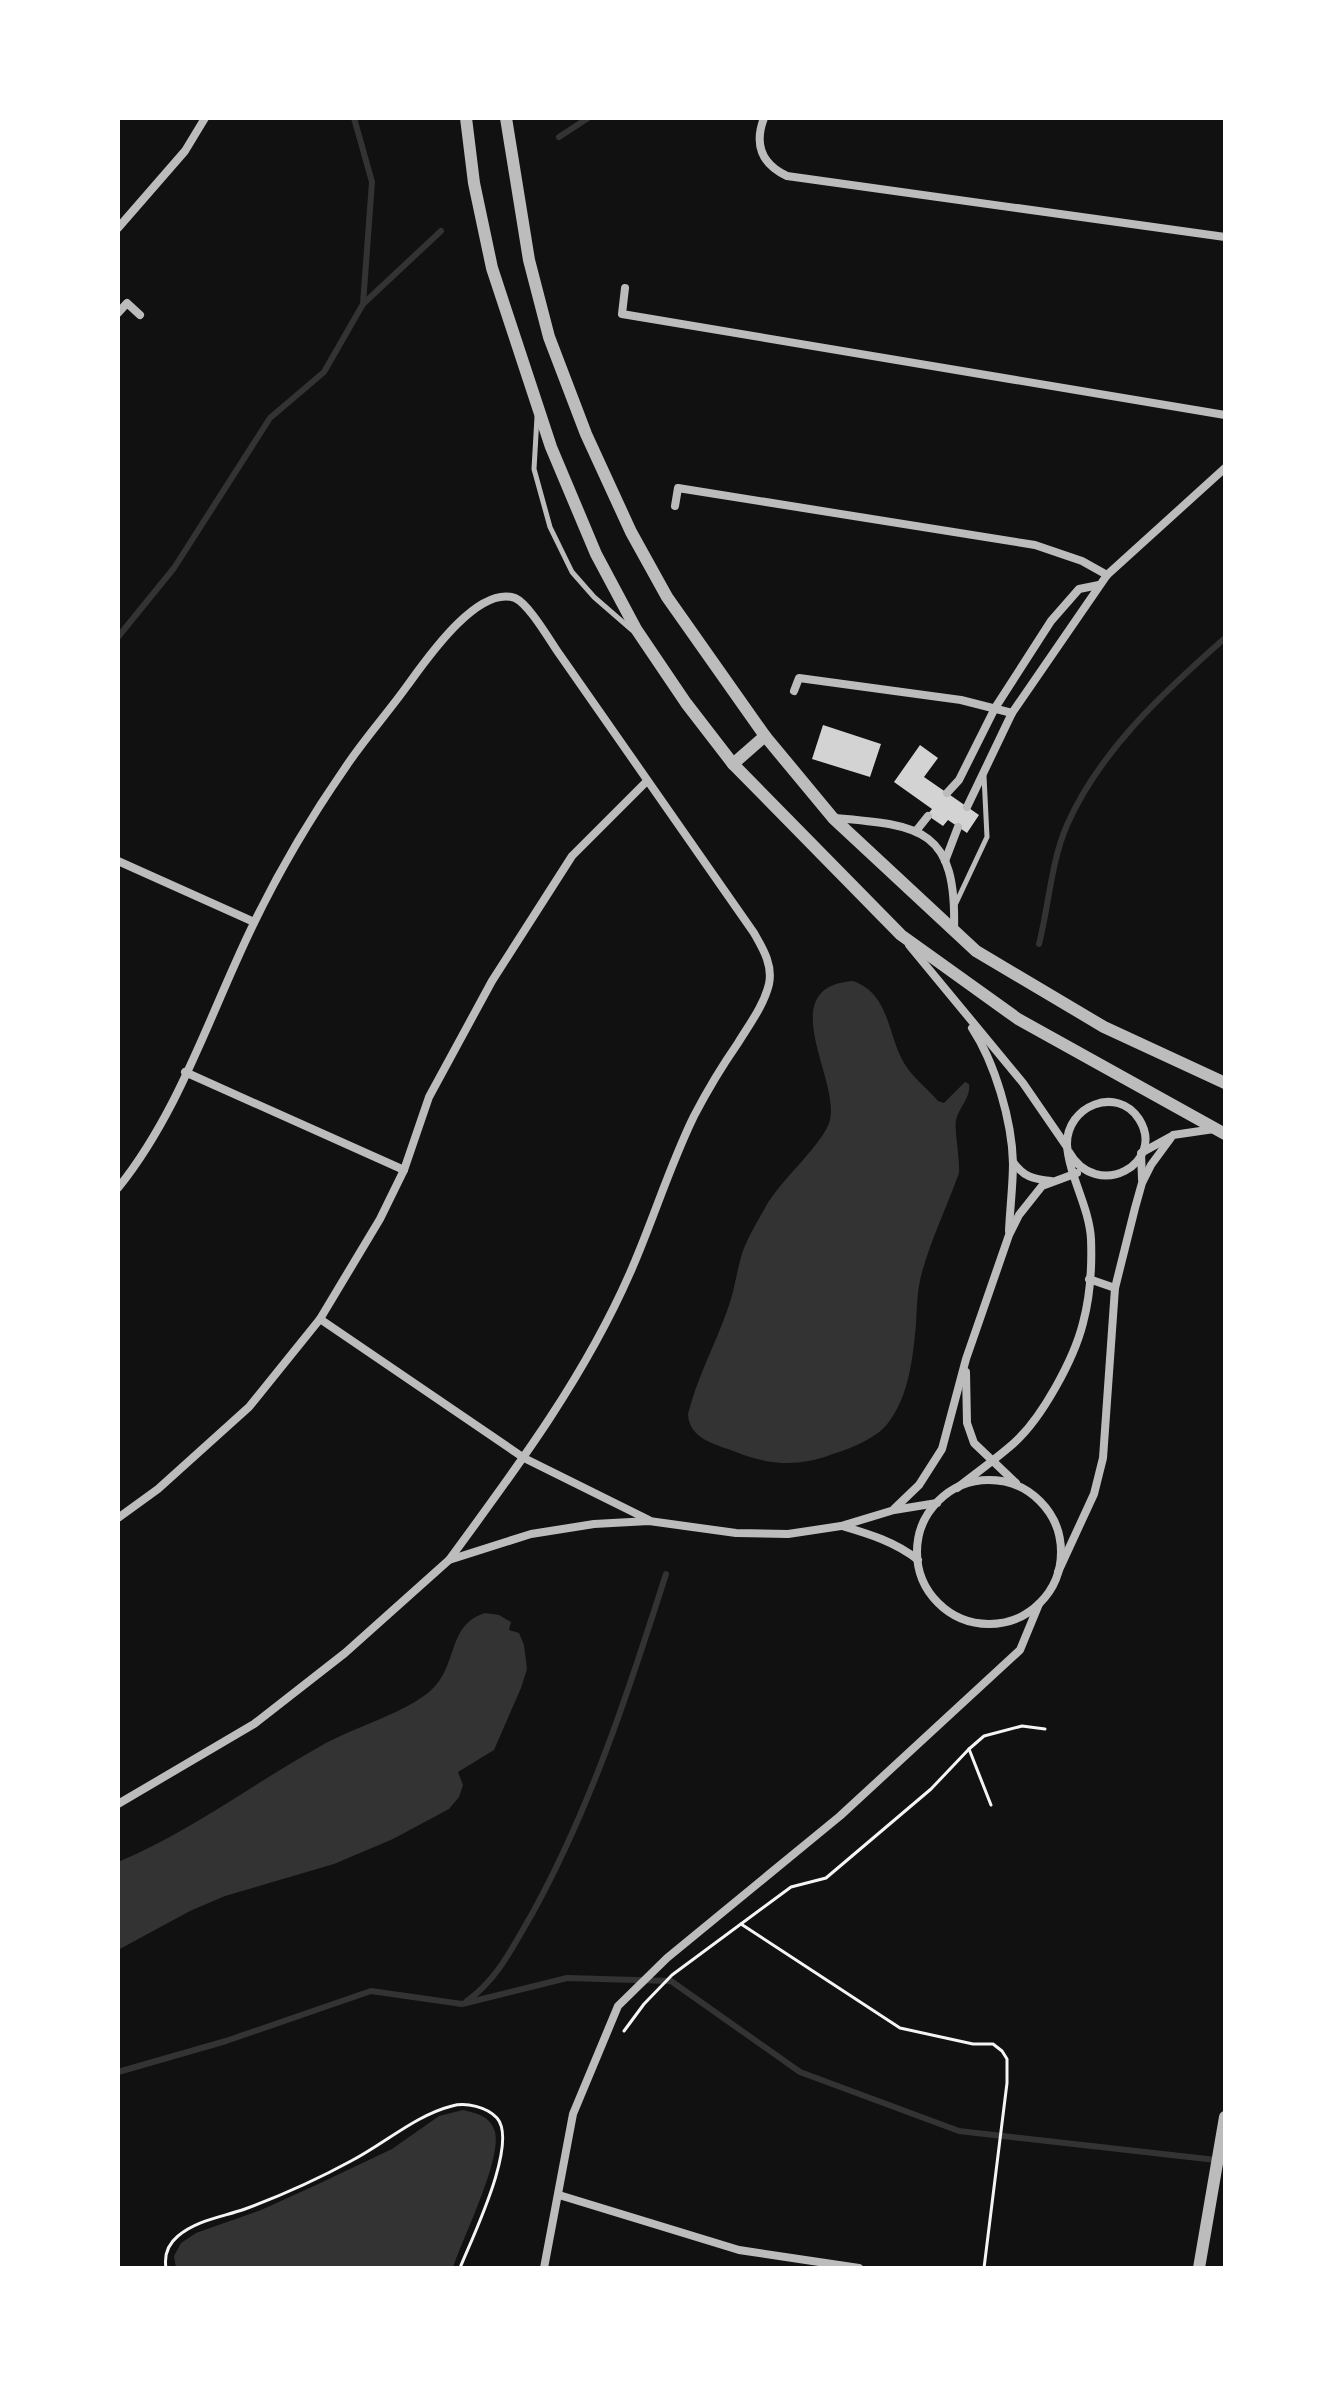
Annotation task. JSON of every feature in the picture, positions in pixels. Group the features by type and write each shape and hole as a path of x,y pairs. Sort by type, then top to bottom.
{"street":[{"path":"118,228 185,151 205,118"},
{"path":"466,118 474,183 492,268 551,447 596,554 644,640 686,703 733,764 901,935 1023,1083 1085,1170 1103,1177 1122,1173 1130,1169 1141,1153 1173,1135 1220,1131"},
{"path":"506,118 529,260 549,337 586,434 631,532 667,597 765,736 833,818 976,951 1104,1027 1225,1083"},
{"path":"764,118 758,138 762,156 774,170 787,176 1225,237"},
{"path":"625,288 622,314 1225,415"},
{"path":"118,313 127,303 140,315"},
{"path":"967,807 1012,713 1099,585 1225,468"},
{"path":"675,506 678,488 1020,542 1082,561 1107,575"},
{"path":"947,793 959,780 995,708 1062,608 1079,589 1099,585"},
{"path":"118,1188 137,1164 170,1107 254,922 346,766 425,661 468,613 495,598 517,599 527,608 754,933 769,963 770,980 765,997 689,1127 630,1274 561,1404 449,1560 345,1653 254,1724 118,1804"},
{"path":"794,691 799,678 961,700 1012,713"},
{"path":"733,764 765,736"},
{"path":"959,780 975,793"},
{"path":"118,1518 158,1489 249,1407 320,1319 380,1219 404,1170 429,1097 492,981 572,856 647,781"},
{"path":"916,831 928,816"},
{"path":"833,818 890,823 916,831 934,843 944,862 955,904 954,932"},
{"path":"944,862 958,827"},
{"path":"118,861 254,922"},
{"path":"901,935 1018,1019 1220,1131"},
{"path":"944,987 983,1048 1008,1120 1013,1161 1009,1235"},
{"path":"185,1072 404,1170"},
{"path":"1142,1183 1144,1135 1138,1118 1124,1105 1106,1101 1088,1106 1071,1128 1068,1149 1088,1215 1091,1240 1083,1325 1050,1395 1014,1442 937,1503 924,1523 918,1547 918,1560 925,1584 939,1603 971,1622 1007,1622 1039,1604 1047,1595 1094,1494 1103,1458 1115,1288 1142,1183 1173,1135"},
{"path":"1013,1161 1022,1174 1031,1179 1051,1181"},
{"path":"894,1510 919,1485 942,1449 966,1359 1009,1235 1025,1206 1042,1186 1085,1170"},
{"path":"1089,1279 1115,1288"},
{"path":"320,1319 524,1458 649,1521"},
{"path":"966,1359 967,1423 974,1443 1019,1486 1040,1501 1055,1522 1061,1547 1058,1572"},
{"path":"957,1488 981,1480 1019,1486"},
{"path":"449,1560 531,1534 594,1524 649,1521 736,1533 788,1534 841,1526 894,1510 937,1503"},
{"path":"841,1526 878,1537 905,1549 918,1560"},
{"path":"544,2268 573,2114 618,2006 667,1958 840,1816 1020,1650 1039,1604"},
{"path":"1199,2268 1225,2117"},
{"path":"559,2195 739,2250 859,2268"}],"lane":[{"path":"537,408 534,469 550,527 572,572 594,597 644,640"},
{"path":"955,904 987,837 983,775"}],"path":[{"path":"622,2034 644,2004 672,1975 791,1887 826,1878 931,1789 984,1736 1022,1726 1045,1729"},
{"path":"969,1749 991,1805"},
{"path":"741,1924 900,2028 973,2044 993,2044 1002,2051 1007,2059 1007,2083 984,2268"},
{"path":"166,2268 168,2247 174,2238 192,2226 246,2209 349,2162 436,2110 457,2104 475,2106 495,2115 501,2124 504,2141 491,2190 460,2268"}],"shaded area":[{"path":"853,981 874,995 886,1016 904,1063 938,1101 944,1103 965,1082 969,1084 968,1094 956,1120 959,1173 921,1276 911,1363 901,1401 888,1423 862,1443 818,1459 795,1463 771,1462 704,1439 693,1429 688,1414 729,1304 748,1238 772,1197 819,1140 830,1120 831,1103 813,1017 817,999 829,987"},
{"path":"485,1613 499,1615 511,1622 509,1630 519,1633 524,1645 527,1669 494,1750 458,1772 463,1785 459,1797 449,1809 393,1839 334,1864 225,1896 118,1950 118,1862 195,1822 319,1747 402,1709 428,1693 445,1671 464,1627"},
{"path":"463,2110 489,2121 496,2141 481,2197 453,2268 176,2268 174,2256 181,2243 196,2233 261,2210 314,2186 392,2149 439,2116"}],"building":[{"path":"823,725 881,744 870,777 812,759"},
{"path":"920,745 938,758 924,777 979,815 967,833 948,820 943,826 927,815 932,809 894,782"}],"waterway":[{"path":"354,118 372,182 363,304"},
{"path":"559,137 588,118"},
{"path":"118,637 174,568 270,418 324,372 363,304 441,231"},
{"path":"1039,944 1057,854 1081,798 1097,772 1136,723 1225,638"},
{"path":"467,2001 488,1983 511,1950 573,1832 623,1704 666,1574"},
{"path":"118,2072 226,2041 371,1991 462,2004 567,1978 671,1981 800,2072 959,2131 1225,2161"}]}
